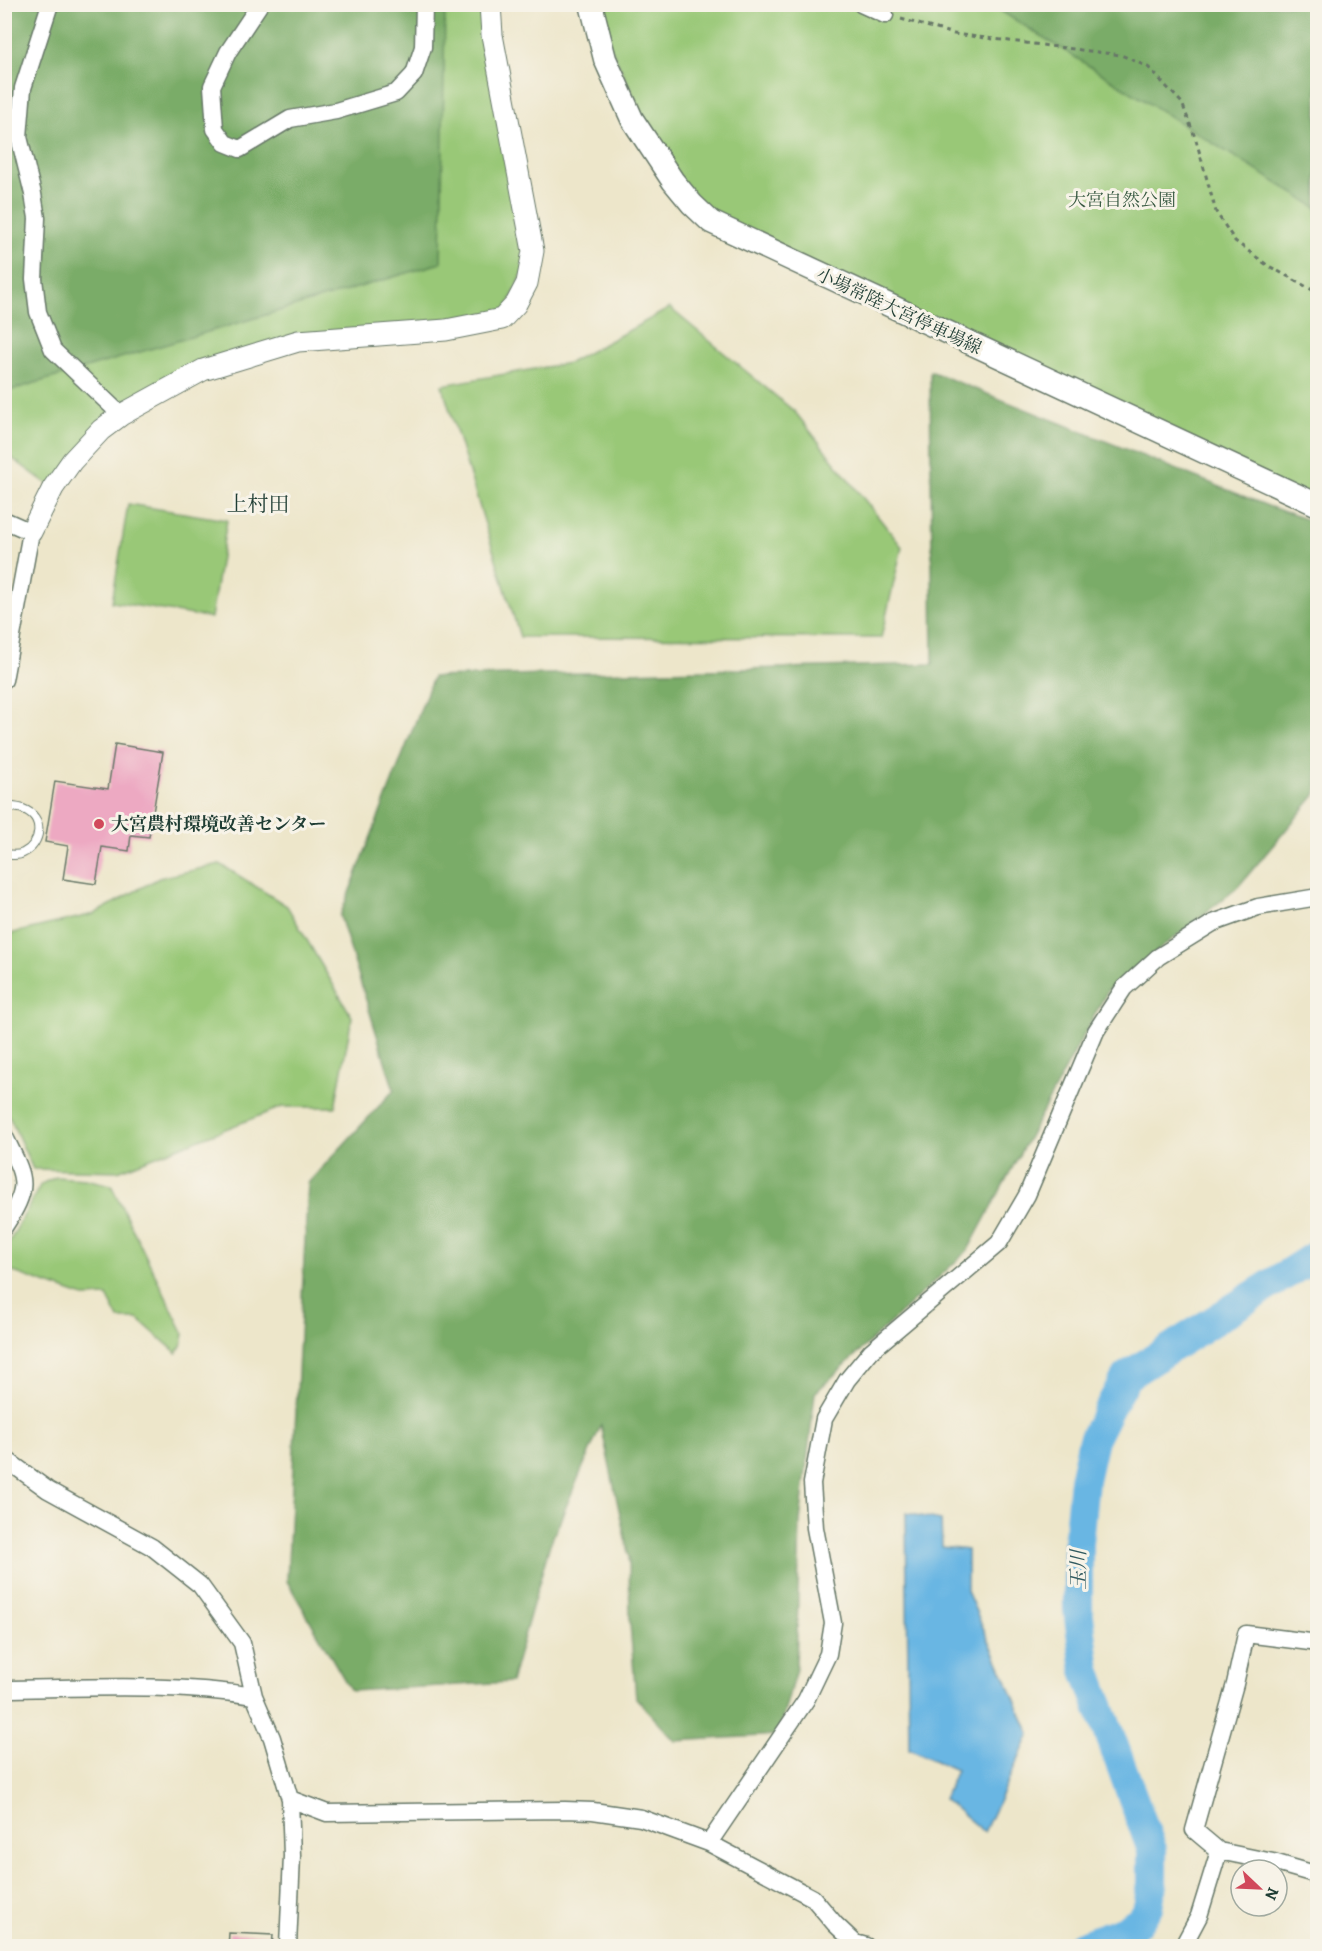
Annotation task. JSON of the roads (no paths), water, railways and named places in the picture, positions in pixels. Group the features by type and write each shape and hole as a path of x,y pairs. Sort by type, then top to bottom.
{"main road":[{"name":"小場常陸大宮停車場線","path":"591,4 605,59 632,119 673,181 711,222 1317,506"}],"street":[{"path":"50,4 23,88 19,137 37,218 34,279 38,312 53,350 121,415"},
{"path":"260,4 228,52 212,86 215,129 225,143 240,149 290,119 336,111 396,93 414,74 423,47 424,4"},
{"path":"4,680 31,532 53,489 72,461 100,430 121,415 204,370 298,341 446,330 502,319 516,304 527,283 533,251 492,35 490,4"},
{"path":"861,4 885,15"},
{"path":"4,520 31,532"},
{"path":"709,1843 806,1700 828,1654 833,1623 815,1528 812,1483 824,1419 847,1380 871,1351 999,1242 1028,1195 1096,1031 1124,988 1158,957 1213,923 1258,907 1317,897"},
{"path":"4,1135 21,1170 24,1185 18,1206 4,1227"},
{"path":"4,1458 48,1490 152,1547 200,1585 242,1643 254,1696 272,1738 290,1799 292,1856 288,1947"},
{"path":"1317,1643 1246,1634 1235,1684 1194,1830 1219,1851 1273,1862 1317,1875"},
{"path":"4,1689 225,1691 254,1696"},
{"path":"290,1799 327,1813 593,1810 641,1818 709,1843 813,1898 855,1943 866,1947"},
{"path":"1182,1947 1199,1916 1219,1851"}],"lane":[{"path":"4,806 25,810 36,817 40,828 33,845 24,853 4,854"}],"water":[{"path":"906,1513 941,1520 942,1547 967,1550 967,1591 1030,1734 984,1832 944,1799 956,1770 909,1749"}],"waterway":[{"name":"玉川","path":"1081,1946 1124,1930 1140,1920 1148,1907 1152,1884 1152,1850 1086,1670 1078,1609 1078,1543 1084,1480 1093,1440 1127,1376 1318,1254"}],"place":[{"name":"大宮農村環境改善センター","path":"99,824"}],"district":[{"name":"上村田","path":"258,504"}],"park label":[{"name":"大宮自然公園","path":"1122,200"}]}
